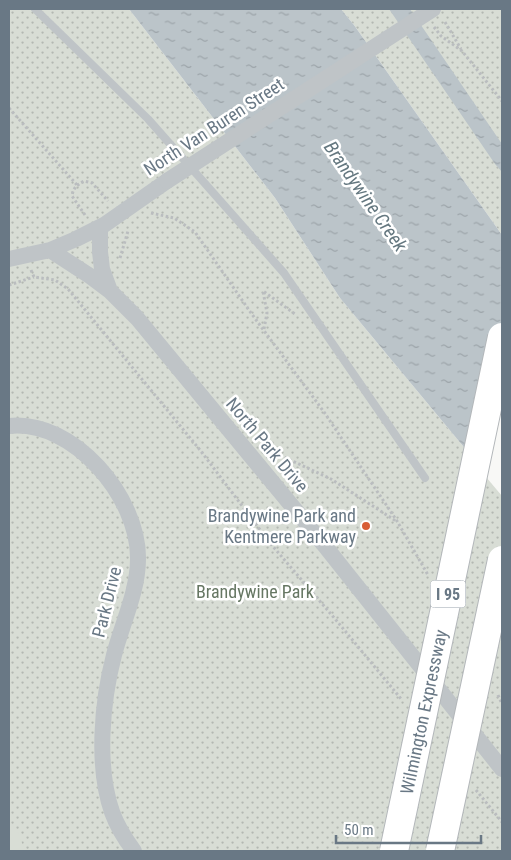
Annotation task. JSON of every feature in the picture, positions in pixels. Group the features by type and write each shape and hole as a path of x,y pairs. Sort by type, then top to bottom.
{"highway":[{"name":"Wilmington Expressway","path":"394,851 502,337"},
{"name":"I 95","path":"440,851 502,560"}],"street":[{"name":"North Van Buren Street","path":"9,260 50,250 76,239 94,222 167,180 432,15"},
{"name":"North Park Drive","path":"94,222 102,269 110,291"},
{"path":"9,245 27,256"},
{"name":"North Park Drive","path":"50,250 110,291 137,318 325,546 502,770"},
{"name":"Park Drive","path":"9,426 31,427 51,432 74,446 95,464 111,483 124,504 131,521 137,544 138,560 132,594 114,656 106,698 103,740 106,793 112,813 122,834 134,851"}],"lane":[{"path":"35,9 148,119 284,273 425,478"}],"path":[{"path":"432,15 441,36 462,51"},
{"path":"445,21 462,51 502,101"},
{"path":"9,108 77,185"},
{"path":"94,222 72,196 73,189 84,181 92,183 110,203"},
{"path":"153,207 146,212 174,218 195,232 324,412 398,522 431,579"},
{"path":"120,263 120,256 129,228"},
{"path":"27,256 34,278"},
{"path":"9,284 34,278 55,280 68,289 200,450 270,543 405,704"},
{"path":"264,330 267,313 263,291 295,314 309,310"},
{"path":"266,449 331,479 398,522"},
{"path":"498,695 502,704"},
{"path":"474,788 502,822"}],"green space":[{"name":"Brandywine Park","path":"9,9 129,9 275,198 340,298 502,493 502,851 9,851"},
{"path":"341,9 502,9 502,235 354,25"},
{"path":"9,823 17,830 25,851 9,851"}],"water":[{"name":"Brandywine Creek","path":"129,9 341,9 354,25 502,235 502,493 340,298 275,198"},
{"path":"389,9 410,9 502,144 502,172 495,164"}],"pier":[{"path":"502,345 502,496 475,464"}],"place":[{"name":"Brandywine Park and Kentmere Parkway","path":"366,526"}]}
